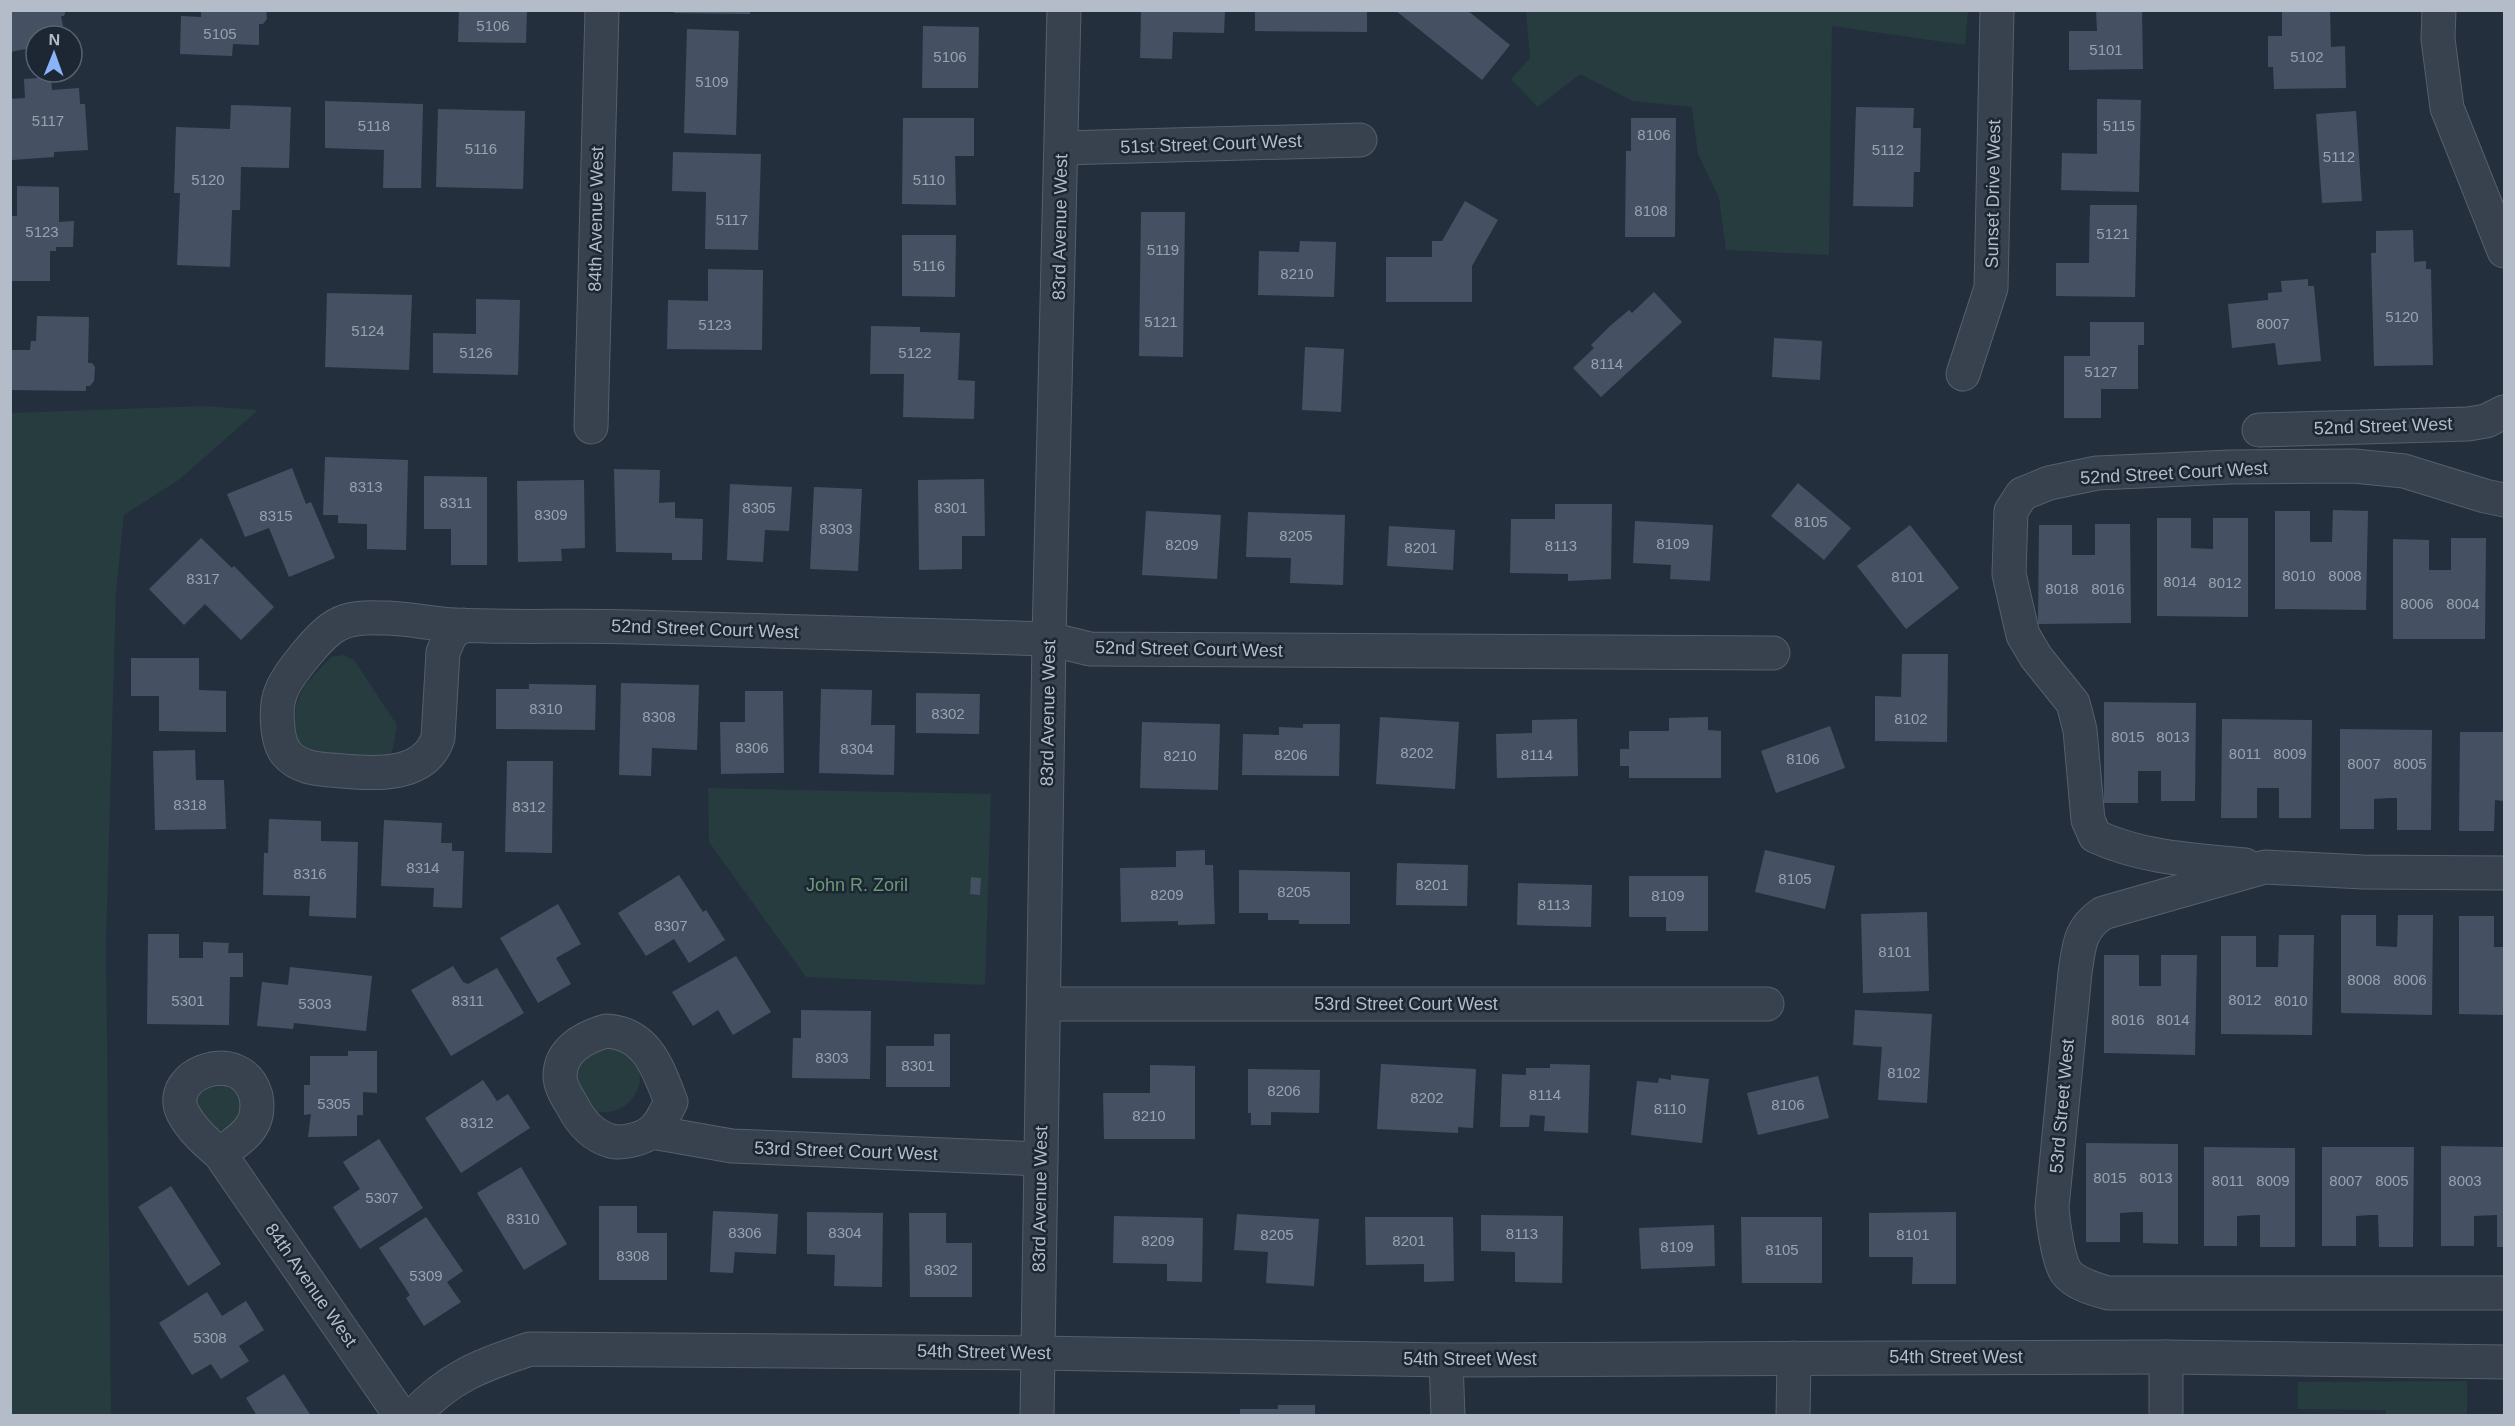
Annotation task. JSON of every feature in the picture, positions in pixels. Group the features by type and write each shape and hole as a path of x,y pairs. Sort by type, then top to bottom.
{"street":[{"name":"84th Avenue West","path":"591,427 602,10"},
{"name":"83rd Avenue West","path":"1037,1416 1049,639 1064,10"},
{"name":"Sunset Drive West","path":"1963,374 1991,288 1997,10"},
{"path":"2439,10 2438,39 2447,108 2505,251"},
{"name":"51st Street Court West","path":"1062,148 1360,140"},
{"name":"52nd Street West","path":"2259,430 2468,424 2486,421 2505,412"},
{"name":"52nd Street Court West","path":"2265,867 2155,856 2111,844 2095,836 2088,820 2080,730 2073,703 2036,657 2023,635 2009,574 2011,511 2022,494 2049,483 2087,475 2230,467 2354,466 2404,471 2505,500"},
{"name":"52nd Street Court West","path":"463,625 451,634 443,652 438,738 434,750 422,760 392,772 379,774 313,769 297,764 284,752 280,741 279,695 284,684 336,625 351,619 367,618 463,625 630,627 1049,639 1090,649 1773,653"},
{"name":"53rd Street West","path":"2505,873 2363,872 2265,867 2103,913 2091,921 2082,935 2074,973 2052,1207 2054,1228 2066,1271 2081,1283 2108,1293 2505,1293"},
{"name":"53rd Street Court West","path":"1044,1004 1767,1004"},
{"name":"53rd Street Court West","path":"652,1132 732,1146 1041,1159"},
{"name":"84th Avenue West","path":"220,1154 401,1416"},
{"name":"54th Street West","path":"413,1416 429,1398 455,1378 490,1361 530,1349 1037,1353 1446,1360 2166,1357 2505,1362"},
{"path":"2166,1357 2166,1416"},
{"path":"1793,1416 1794,1358"},
{"path":"1446,1360 1448,1416"}],"green space":[{"path":"1526,10 1968,11 1965,45 1832,26 1829,255 1726,250 1719,198 1698,154 1692,107 1633,101 1580,74 1538,107 1511,79 1530,58"},
{"path":"204,406 258,410 180,479 124,515 116,591 106,943 111,1415 11,1415 11,413"},
{"path":"343,655 354,660 397,725 393,748 388,758 315,754 302,748 294,735 296,705 304,686 331,657"},
{"name":"John R. Zoril","path":"708,788 991,794 985,985 806,977 709,842"},
{"path":"606,1045 628,1054 636,1063 640,1073 639,1084 628,1104 617,1110 604,1112 589,1110 572,1072 576,1062"},
{"path":"222,1074 248,1107 231,1129 213,1130 204,1126 192,1093"},
{"path":"2467,1381 2467,1415 2386,1416 2386,1410 2298,1409 2298,1382"}],"building":[{"path":"10,10 66,10 64,16 61,16 63,24 24,24 24,49 10,52"},
{"path":"201,10 266,10 267,19 263,24 259,24 259,45 233,44 232,56 180,54 181,16 201,17"},
{"path":"459,10 527,10 526,43 458,42"},
{"path":"674,10 750,10 750,14 674,13"},
{"path":"1141,10 1225,10 1224,33 1173,32 1172,59 1140,58"},
{"path":"1255,10 1367,10 1367,32 1255,31"},
{"path":"1395,10 1467,10 1510,45 1482,80"},
{"path":"2096,10 2142,10 2143,69 2069,70 2069,31 2097,31"},
{"path":"2282,10 2330,10 2331,47 2345,46 2346,88 2274,89 2273,67 2268,67 2268,36 2282,36"},
{"path":"923,26 979,27 978,88 922,88"},
{"path":"687,29 739,31 736,135 684,133"},
{"path":"24,84 52,84 52,90 79,88 80,104 85,104 88,150 54,152 54,157 12,160 10,99 25,98"},
{"path":"2097,99 2141,100 2139,192 2061,190 2062,153 2097,154"},
{"path":"325,101 423,104 421,188 383,188 384,150 325,148"},
{"path":"231,105 291,107 289,168 241,167 240,210 232,210 230,267 177,265 180,193 174,193 176,127 230,129"},
{"path":"1856,107 1914,108 1913,128 1921,128 1920,172 1914,172 1913,207 1853,206"},
{"path":"438,109 525,111 523,189 436,187"},
{"path":"2356,111 2362,201 2322,203 2316,114"},
{"path":"903,118 974,118 974,156 955,156 956,205 902,204"},
{"path":"1631,118 1676,118 1675,237 1625,237 1626,151 1631,151"},
{"path":"673,152 761,154 758,250 705,249 706,192 672,191"},
{"path":"17,186 59,187 59,222 74,221 73,247 56,247 56,251 50,251 50,281 10,281 11,216 17,216"},
{"path":"1465,201 1498,220 1472,266 1472,302 1386,302 1386,257 1432,257 1432,241 1442,241"},
{"path":"2090,205 2137,205 2135,297 2056,296 2056,263 2089,263"},
{"path":"1141,212 1185,212 1183,357 1139,356"},
{"path":"2413,230 2414,262 2426,261 2426,269 2431,269 2433,365 2374,366 2371,253 2376,253 2376,231"},
{"path":"902,235 956,235 955,297 902,296"},
{"path":"1300,241 1336,242 1334,297 1258,295 1259,251 1299,252"},
{"path":"708,269 763,270 762,350 667,349 668,300 708,301"},
{"path":"2308,279 2308,286 2314,286 2321,361 2278,365 2275,343 2232,348 2228,304 2268,300 2268,293 2282,292 2281,281"},
{"path":"1654,292 1682,322 1601,397 1573,368 1594,348 1591,345 1610,326 1629,310 1632,313"},
{"path":"327,293 412,295 409,370 325,367"},
{"path":"476,299 520,300 518,375 433,373 433,333 476,334"},
{"path":"37,316 89,317 88,363 92,363 95,367 94,381 90,386 86,386 86,391 10,390 11,350 30,350 31,341 36,341"},
{"path":"2090,322 2144,322 2144,345 2138,345 2138,389 2101,389 2101,418 2064,418 2064,356 2090,356"},
{"path":"871,326 920,327 920,332 960,333 958,380 975,381 974,419 903,417 904,374 870,374"},
{"path":"1774,338 1822,341 1820,380 1772,377"},
{"path":"1305,347 1344,349 1341,412 1302,410"},
{"path":"325,457 408,460 406,550 367,549 367,524 338,523 338,515 323,515"},
{"path":"292,468 306,504 311,502 335,558 289,577 269,528 245,537 227,494"},
{"path":"614,469 660,470 659,503 675,502 675,518 703,519 702,560 672,560 672,553 616,552"},
{"path":"424,476 487,477 487,565 451,565 451,529 424,529"},
{"path":"984,479 985,536 962,536 962,569 919,570 918,480"},
{"path":"584,480 585,548 561,549 562,561 518,562 517,481"},
{"path":"1798,483 1851,528 1824,560 1771,516"},
{"path":"730,484 792,487 789,531 765,530 763,562 727,560"},
{"path":"814,487 862,489 858,571 810,569"},
{"path":"1555,504 1612,504 1611,579 1568,581 1568,574 1510,573 1511,519 1555,519"},
{"path":"2333,510 2368,511 2366,610 2275,609 2275,511 2310,511 2310,542 2332,542"},
{"path":"1146,511 1221,515 1217,579 1142,575"},
{"path":"1248,512 1345,515 1343,585 1290,583 1291,558 1246,557"},
{"path":"2157,518 2191,518 2191,548 2213,549 2213,518 2248,518 2248,617 2157,616"},
{"path":"1635,521 1713,525 1710,581 1670,579 1671,565 1633,563"},
{"path":"2095,524 2130,524 2131,623 2038,624 2039,525 2072,525 2072,555 2095,555"},
{"path":"1910,525 1959,588 1906,629 1857,566"},
{"path":"1389,526 1455,530 1453,570 1387,566"},
{"path":"201,538 232,568 234,566 274,607 241,640 205,604 184,625 149,589"},
{"path":"2451,538 2486,538 2485,639 2393,639 2393,539 2429,540 2429,570 2451,570"},
{"path":"1902,654 1948,654 1947,742 1875,741 1875,696 1901,697"},
{"path":"131,658 199,658 199,690 226,691 226,732 159,731 159,696 131,696"},
{"path":"621,683 699,685 697,750 652,748 651,776 619,775"},
{"path":"529,684 596,685 595,730 496,729 496,689 529,689"},
{"path":"821,689 872,690 871,725 895,725 894,775 819,773"},
{"path":"745,691 783,691 784,773 721,774 720,722 745,722"},
{"path":"916,693 980,694 979,734 916,733"},
{"path":"2104,702 2196,703 2195,801 2161,801 2161,771 2138,771 2138,803 2104,803"},
{"path":"1380,717 1459,722 1455,789 1376,784"},
{"path":"1708,717 1708,730 1721,731 1721,778 1629,778 1629,766 1620,766 1620,749 1629,749 1629,731 1669,731 1669,718"},
{"path":"1577,719 1578,776 1497,778 1496,734 1532,733 1532,720"},
{"path":"2222,719 2312,720 2311,818 2279,818 2279,788 2257,788 2257,818 2221,818"},
{"path":"1142,722 1220,724 1218,790 1140,788"},
{"path":"1303,724 1340,724 1339,776 1242,775 1243,734 1279,735 1279,727 1303,728"},
{"path":"1830,726 1845,768 1776,793 1761,751"},
{"path":"2340,729 2432,730 2431,830 2397,830 2397,798 2374,799 2374,829 2340,829"},
{"path":"2460,732 2504,732 2504,801 2495,800 2494,831 2459,831"},
{"path":"195,750 196,780 224,780 226,829 155,830 153,751"},
{"path":"507,761 553,761 552,853 505,852"},
{"path":"269,819 321,821 321,841 358,842 356,918 309,916 310,896 263,895 264,853 268,853"},
{"path":"384,820 442,823 441,843 452,843 452,851 464,851 462,908 433,907 434,888 381,886"},
{"path":"1205,850 1205,865 1213,865 1215,924 1178,925 1178,921 1121,922 1120,868 1176,867 1176,851"},
{"path":"1765,850 1835,866 1825,909 1755,892"},
{"path":"1397,863 1468,865 1467,906 1396,905"},
{"path":"1239,870 1350,872 1350,924 1299,924 1299,920 1268,920 1268,913 1239,913"},
{"path":"679,875 703,912 706,910 725,940 689,963 674,939 646,956 618,913"},
{"path":"1629,876 1708,876 1708,931 1666,931 1666,917 1629,917"},
{"path":"971,877 981,878 980,895 970,894"},
{"path":"1518,883 1592,885 1591,927 1517,925"},
{"path":"558,904 581,944 556,958 571,984 538,1003 500,938"},
{"path":"1927,912 1929,991 1863,993 1861,914"},
{"path":"2341,915 2376,915 2376,946 2397,947 2398,915 2433,915 2432,1015 2341,1013"},
{"path":"2459,916 2494,916 2494,947 2504,947 2504,1015 2459,1014"},
{"path":"148,934 179,934 179,958 203,958 203,942 229,943 228,953 243,953 243,977 230,977 229,1025 147,1024"},
{"path":"2279,935 2314,935 2312,1035 2221,1034 2221,936 2256,936 2256,967 2278,967"},
{"path":"2104,955 2139,955 2139,986 2161,986 2161,955 2197,955 2195,1055 2104,1053"},
{"path":"736,956 771,1012 733,1035 718,1010 693,1026 672,992"},
{"path":"453,966 463,982 468,984 497,968 524,1013 451,1056 411,990"},
{"path":"290,967 372,976 366,1031 294,1023 293,1029 257,1026 262,982 288,985"},
{"path":"801,1010 871,1011 870,1079 792,1078 793,1038 801,1038"},
{"path":"1855,1010 1932,1014 1927,1103 1878,1100 1882,1047 1853,1045"},
{"path":"934,1034 950,1034 950,1087 886,1087 886,1046 934,1046"},
{"path":"348,1051 377,1051 377,1093 363,1092 363,1115 357,1115 357,1136 308,1137 311,1114 304,1115 304,1085 310,1085 310,1056 348,1056"},
{"path":"1381,1064 1476,1069 1473,1128 1458,1127 1458,1133 1377,1129"},
{"path":"1550,1064 1590,1065 1588,1133 1544,1131 1545,1116 1530,1115 1529,1127 1500,1127 1502,1074 1526,1075 1526,1068 1550,1068"},
{"path":"1150,1065 1195,1066 1195,1139 1104,1139 1103,1093 1150,1093"},
{"path":"1248,1069 1320,1070 1319,1113 1271,1112 1271,1125 1251,1125 1251,1113 1248,1113"},
{"path":"1671,1075 1709,1079 1702,1143 1631,1135 1637,1081 1658,1083 1659,1078 1671,1080"},
{"path":"1818,1076 1829,1118 1758,1135 1747,1093"},
{"path":"483,1080 497,1101 508,1094 530,1128 461,1173 425,1118"},
{"path":"379,1139 423,1208 360,1249 333,1207 360,1189 343,1162"},
{"path":"2086,1143 2178,1144 2178,1244 2143,1243 2143,1212 2120,1213 2120,1242 2086,1242"},
{"path":"2441,1146 2504,1147 2504,1247 2497,1247 2497,1215 2474,1216 2474,1246 2441,1246"},
{"path":"2204,1147 2295,1148 2295,1247 2260,1247 2260,1215 2237,1216 2237,1246 2204,1246"},
{"path":"2322,1147 2414,1147 2413,1247 2379,1247 2378,1215 2356,1216 2356,1246 2322,1246"},
{"path":"521,1167 567,1244 524,1270 477,1193"},
{"path":"171,1186 221,1264 188,1286 138,1207"},
{"path":"599,1206 637,1206 637,1233 667,1233 667,1280 599,1280"},
{"path":"713,1211 778,1214 776,1254 735,1252 733,1273 710,1272"},
{"path":"807,1212 883,1213 882,1287 834,1286 835,1255 807,1254"},
{"path":"1956,1212 1956,1284 1912,1284 1913,1257 1869,1257 1869,1213"},
{"path":"909,1213 946,1213 946,1243 972,1243 972,1297 910,1297"},
{"path":"1237,1214 1319,1219 1314,1286 1266,1283 1268,1252 1234,1250"},
{"path":"1481,1215 1563,1216 1562,1283 1515,1282 1515,1252 1481,1251"},
{"path":"1114,1216 1203,1218 1202,1282 1167,1281 1167,1264 1113,1263"},
{"path":"426,1217 463,1271 447,1282 461,1302 424,1326 406,1298 410,1295 379,1248"},
{"path":"1365,1217 1453,1217 1454,1281 1424,1282 1424,1264 1366,1265"},
{"path":"1741,1217 1822,1217 1822,1283 1742,1283"},
{"path":"1714,1225 1715,1266 1641,1269 1639,1228"},
{"path":"207,1292 222,1316 246,1301 264,1330 239,1346 249,1361 221,1379 211,1364 192,1375 159,1323"},
{"path":"284,1374 311,1416 257,1416 246,1398"},
{"path":"1278,1405 1315,1405 1315,1416 1240,1416 1240,1409 1278,1409"}]}
